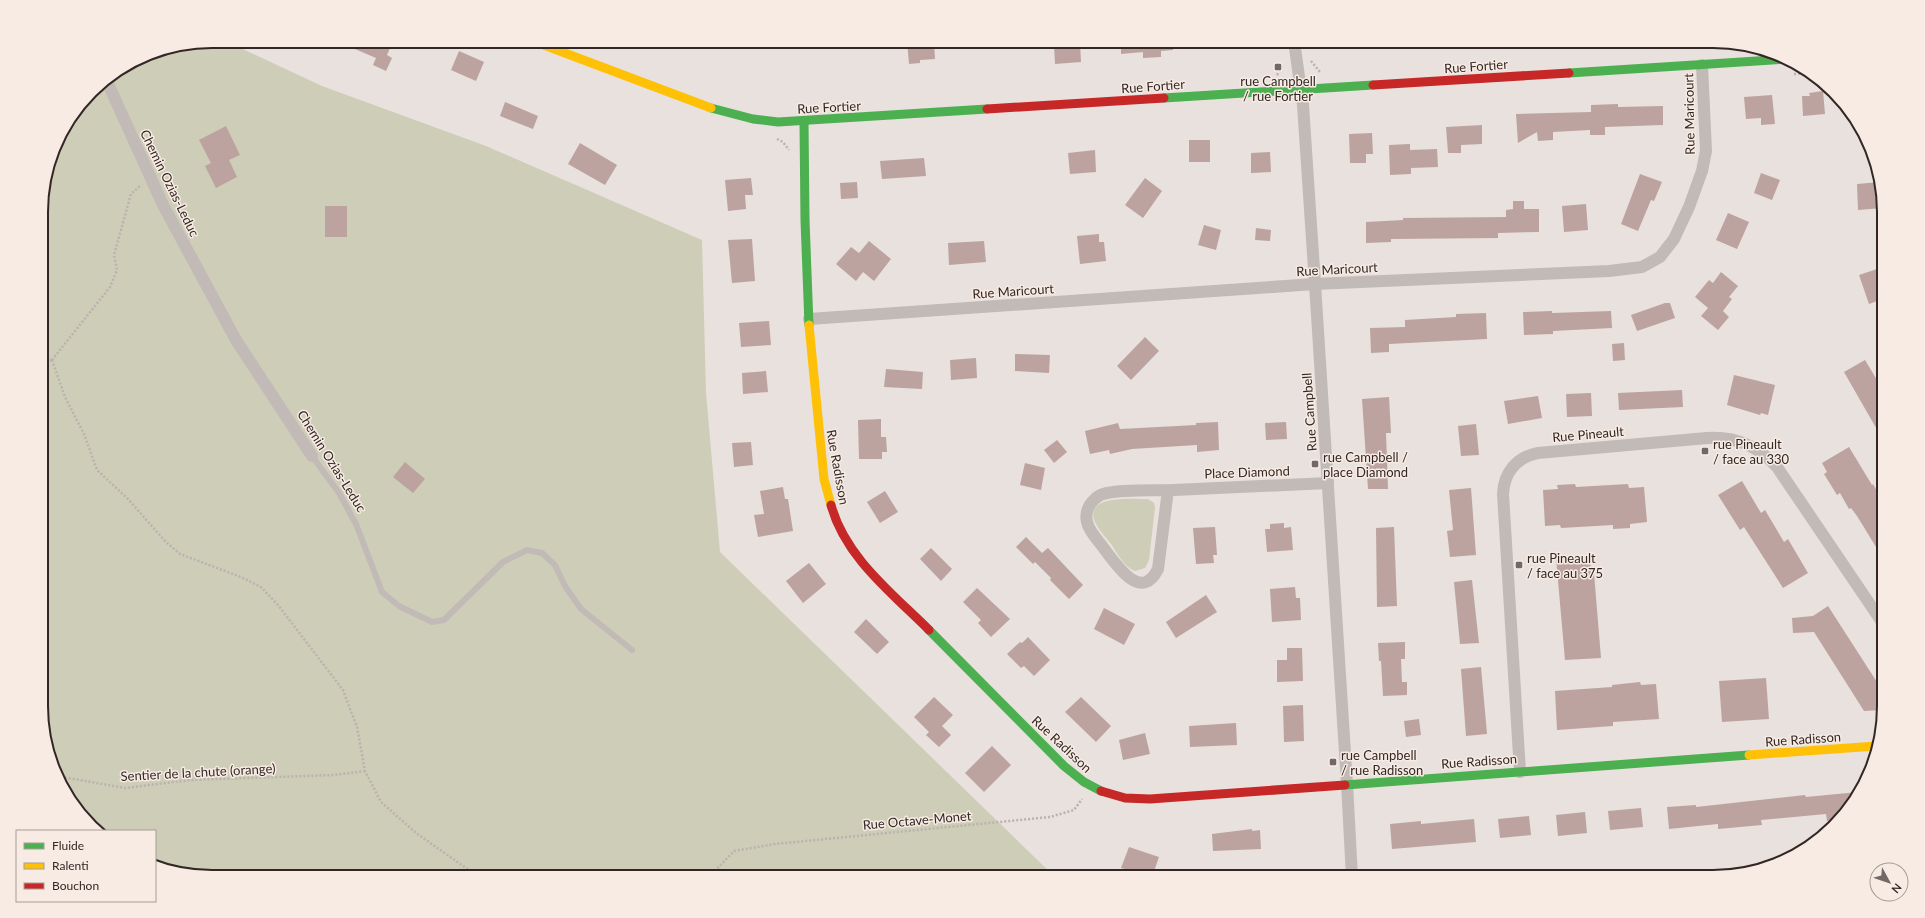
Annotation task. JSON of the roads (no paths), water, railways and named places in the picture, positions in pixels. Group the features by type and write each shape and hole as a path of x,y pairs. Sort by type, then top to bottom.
{"street":[{"name":"Rue Fortier","path":"552,48 713,109 766,121 804,122 1773,60"},
{"name":"Rue Campbell","path":"1295,48 1301,89 1315,284 1348,784 1352,870"},
{"name":"Rue Maricourt","path":"809,319 1315,284 1609,271 1631,269 1650,264 1665,253 1674,239 1702,171 1706,138 1702,65"},
{"name":"Chemin Ozias-Leduc","path":"109,85 163,205 236,340 312,456"},
{"name":"Rue Radisson","path":"804,122 804,177 809,319 824,479 833,513 846,540 875,576 1064,766 1090,787 1111,796 1138,800 1872,746"},
{"name":"Rue Pineault","path":"1520,772 1503,494 1504,482 1509,471 1517,462 1527,456 1538,453 1707,438 1723,438 1746,444 1766,456 1780,470 1877,615"},
{"name":"Place Diamond","path":"1168,490 1158,569 1150,579 1143,582 1134,581 1124,574 1089,528 1086,515 1089,507 1094,500 1105,493 1168,490 1328,483"}],"lane":[{"name":"Chemin Ozias-Leduc","path":"312,456 339,493 356,524 382,592 399,606 432,622 444,620 503,562 527,550 542,553 555,565 565,586 581,609 632,650"}],"place":[{"name":"rue Campbell / rue Fortier","path":"1278,67"},
{"name":"rue Pineault / face au 330","path":"1705,451"},
{"name":"rue Campbell / place Diamond","path":"1315,464"},
{"name":"rue Pineault / face au 375","path":"1519,565"},
{"name":"rue Campbell / rue Radisson","path":"1333,762"}]}
